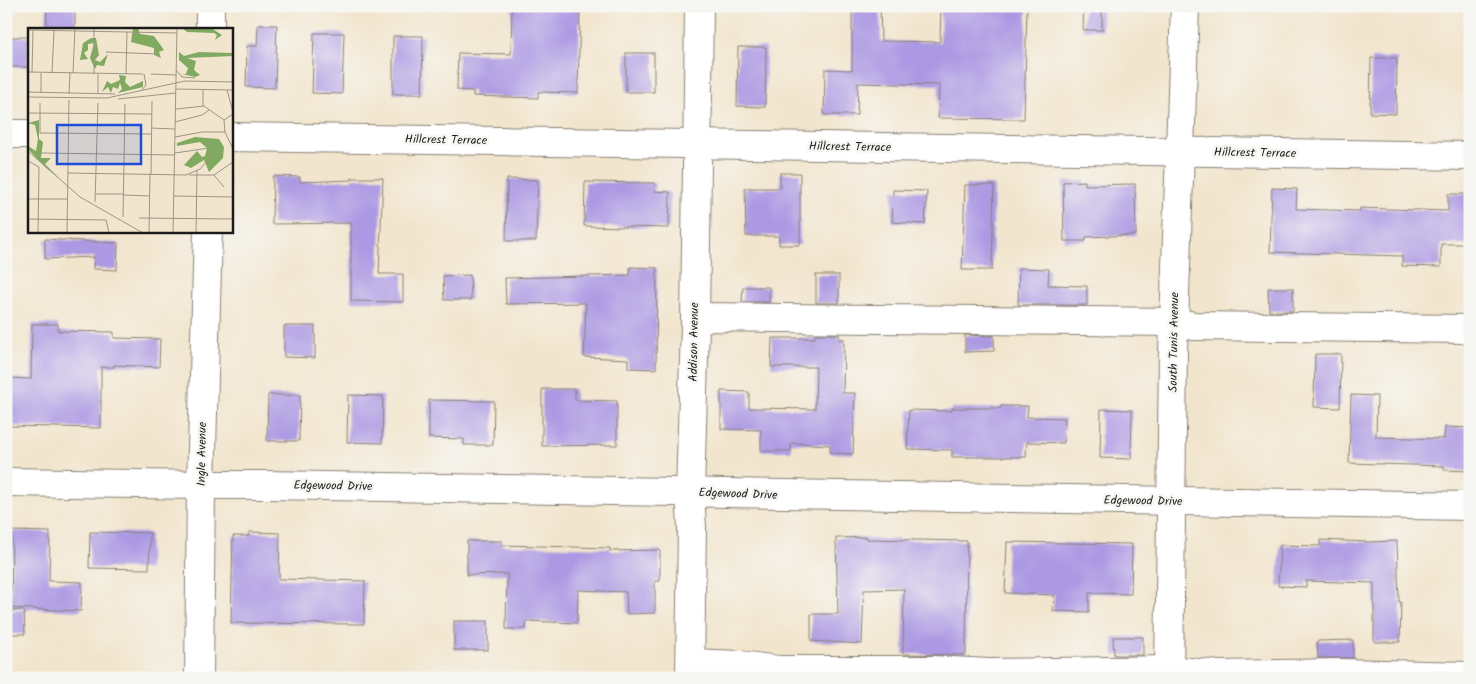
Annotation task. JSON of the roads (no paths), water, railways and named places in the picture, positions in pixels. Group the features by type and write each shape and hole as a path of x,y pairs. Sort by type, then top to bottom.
{"street":[{"path":"210,6 210,28"},
{"name":"Addison Avenue","path":"690,670 692,527 690,492 695,317 699,6"},
{"name":"South Tunis Avenue","path":"1169,674 1174,322 1185,6"},
{"path":"6,134 28,134"},
{"name":"Hillcrest Terrace","path":"232,137 1470,156"},
{"name":"Ingle Avenue","path":"199,678 201,485 208,232"},
{"path":"695,317 1174,322 1194,326 1470,329"},
{"name":"Edgewood Drive","path":"6,482 1470,506"},
{"path":"690,670 740,665 778,670 933,670 1219,675 1341,672 1470,676"}]}
